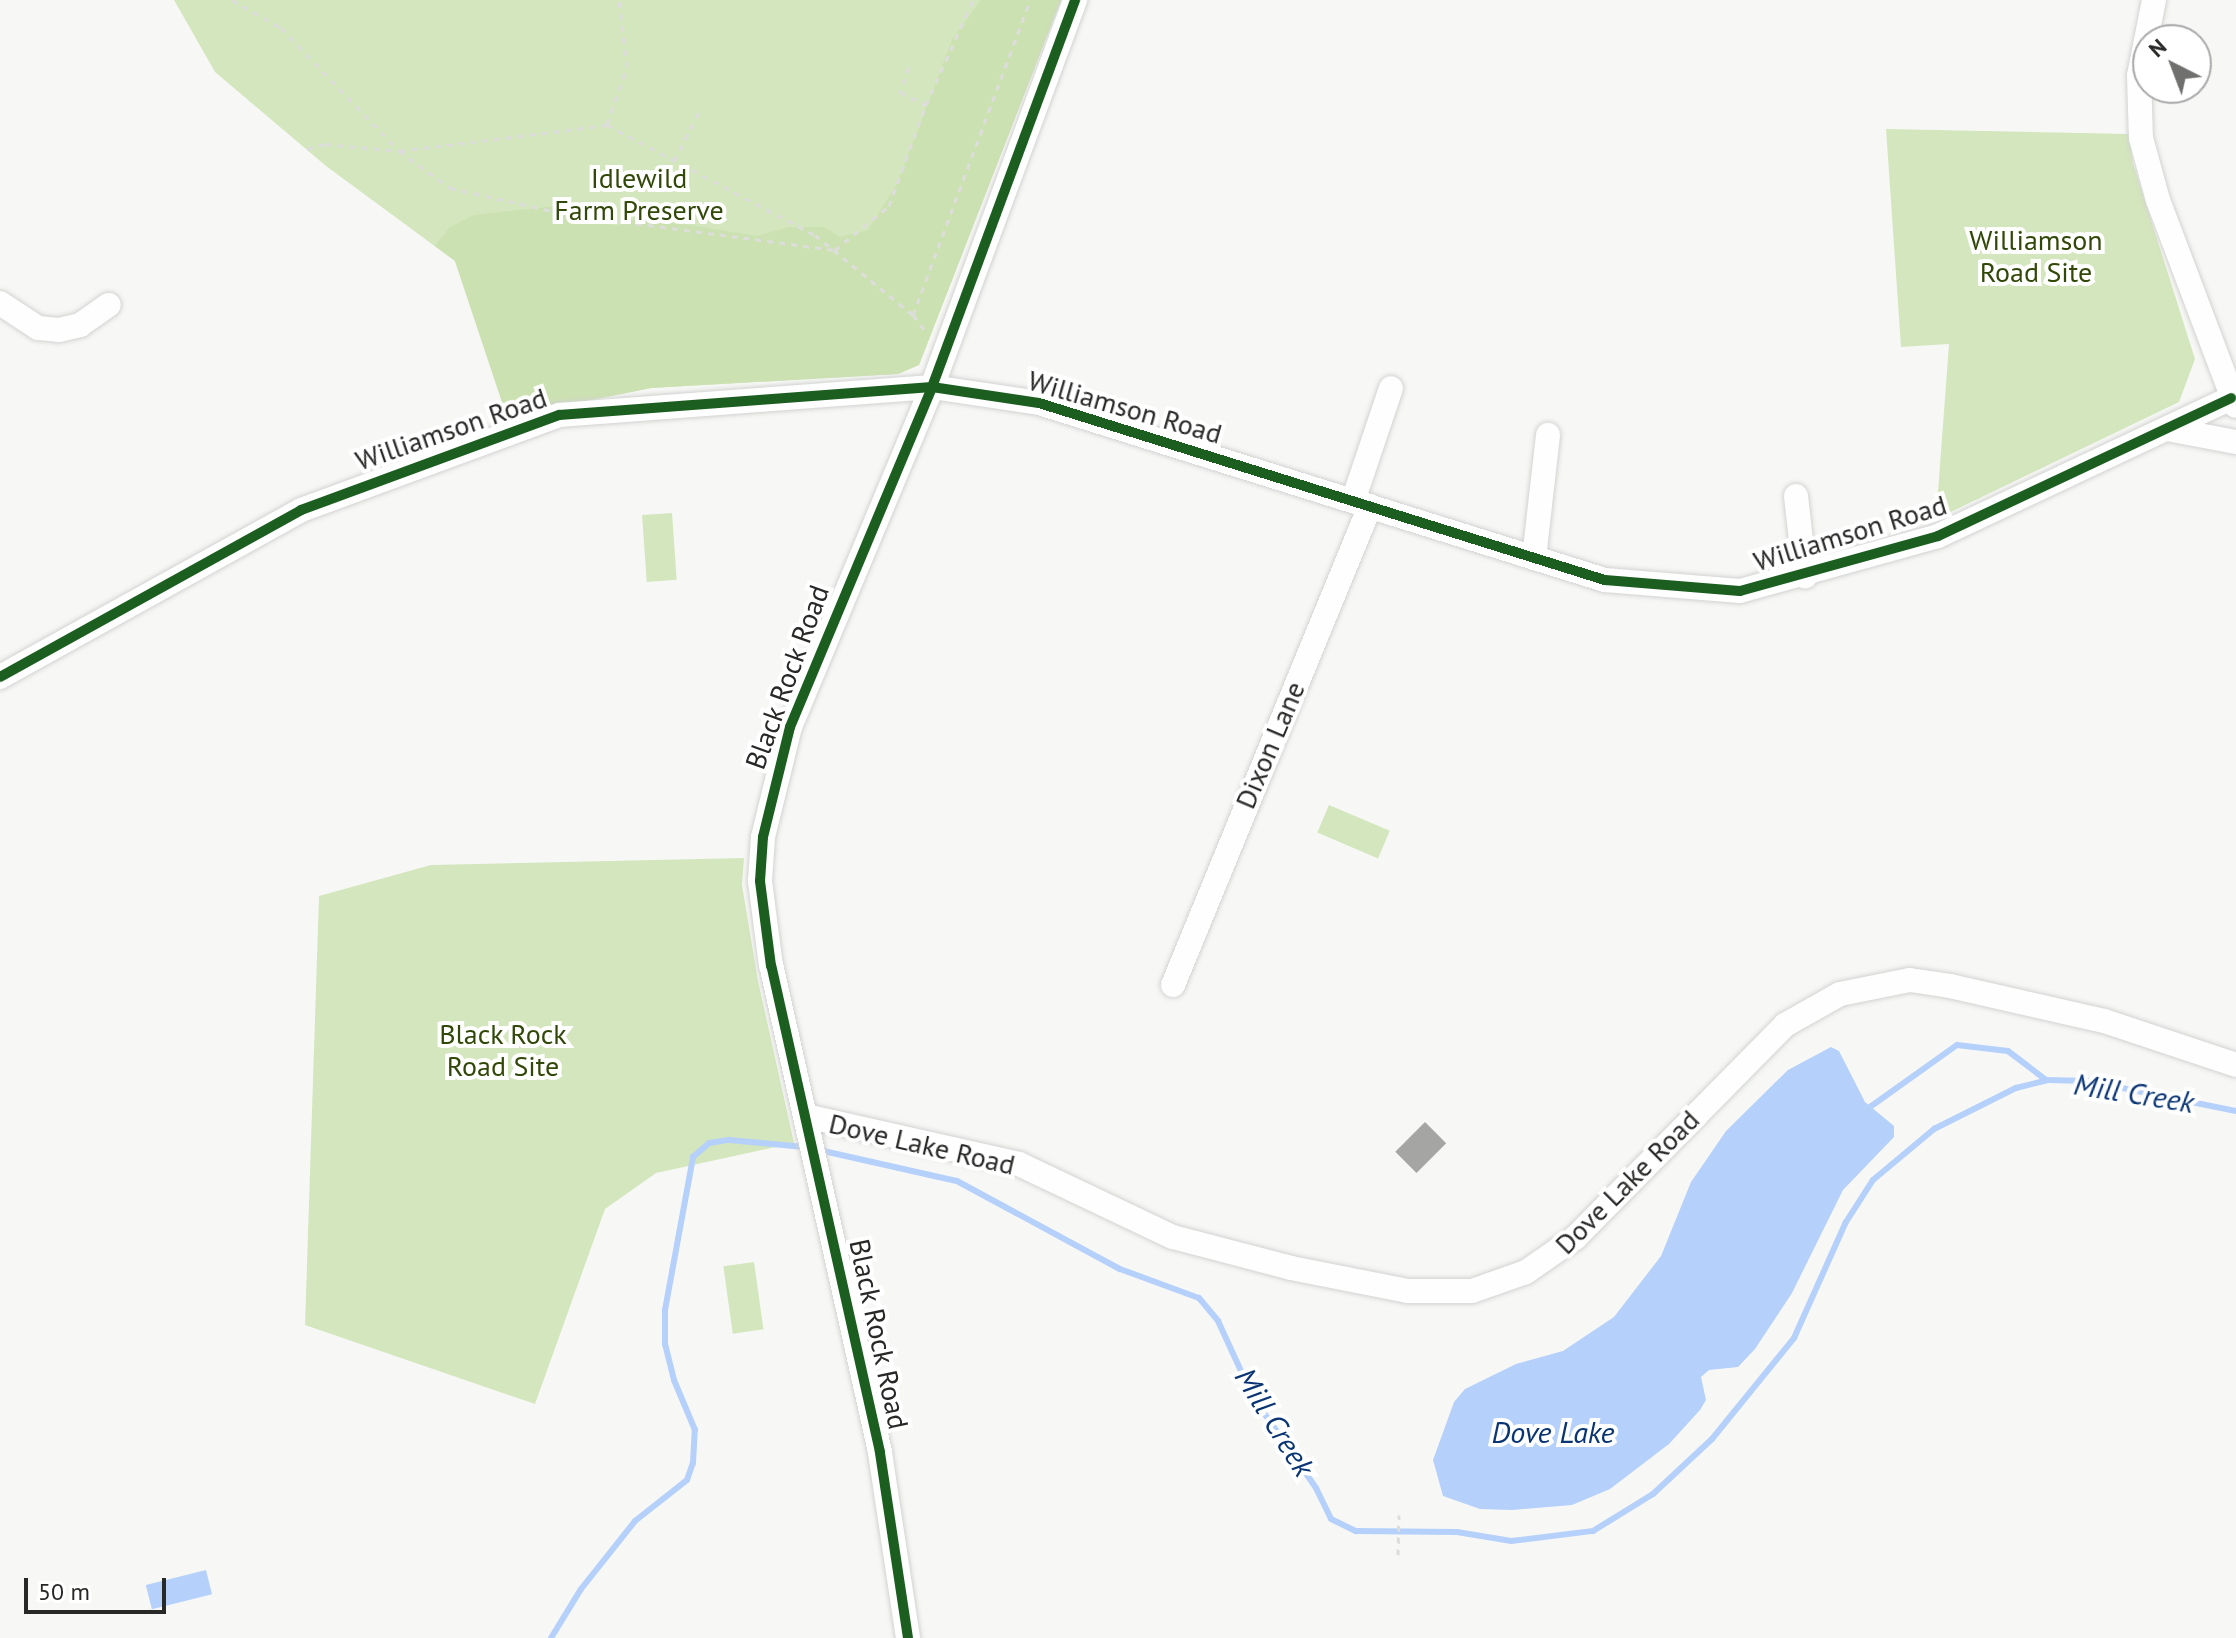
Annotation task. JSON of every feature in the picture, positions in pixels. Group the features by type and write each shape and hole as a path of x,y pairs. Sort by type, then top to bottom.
{"street":[{"name":"Black Rock Road","path":"908,1638 880,1452 763,927 760,881 769,800 813,665 932,387 1075,0"},
{"path":"2154,0 2139,76 2141,138 2158,200 2234,402"},
{"path":"0,303 38,328 59,330 80,325 109,305"},
{"name":"Williamson Road","path":"0,677 301,510 559,415 932,387 1039,403 1605,580 1679,590 1740,591 1805,576 1938,536 2165,429 2234,402"},
{"name":"Dixon Lane","path":"1173,985 1362,504 1391,388"},
{"path":"2165,429 2198,431 2236,442"},
{"path":"1534,558 1548,435"},
{"path":"1796,496 1805,576"},
{"name":"Dove Lake Road","path":"811,1137 1019,1164 1173,1237 1360,1284 1457,1291 1501,1283 1552,1256 1785,1025 1840,994 1910,980 1950,986 2104,1021 2236,1065"}],"path":[{"path":"232,0 281,28 399,151 450,188 501,203 738,240 835,250 889,206 926,105 973,0"},
{"path":"607,125 627,67 619,0"},
{"path":"913,315 1030,0"},
{"path":"909,67 900,92 926,105"},
{"path":"674,161 699,112"},
{"path":"307,149 325,144 399,151 607,125 835,250 913,315 944,354"},
{"path":"1398,1555 1399,1515"}],"green space":[{"name":"Idlewild Farm Preserve","path":"174,0 1061,0 919,365 898,374 651,388 507,417 455,261 326,166 215,72"},
{"path":"981,0 1061,0 919,365 898,374 651,388 507,417 455,261 435,246 450,227 474,215 574,204 595,222 617,226 641,217 757,236 789,227 824,227 840,237 868,230 897,184 952,40"},
{"name":"Williamson Road Site","path":"1886,129 2129,134 2133,163 2195,359 2179,402 1936,519 1949,344 1901,347"},
{"path":"672,513 677,580 647,582 642,515"},
{"path":"1329,805 1390,831 1378,858 1317,833"},
{"name":"Black Rock Road Site","path":"744,858 742,885 758,981 794,1143 656,1173 605,1209 535,1404 305,1325 319,896 431,865"},
{"path":"754,1262 763,1329 733,1334 723,1266"}],"water":[{"name":"Dove Lake","path":"1831,1047 1839,1051 1865,1102 1894,1126 1894,1137 1843,1190 1792,1293 1755,1349 1738,1367 1709,1370 1701,1377 1706,1400 1700,1410 1669,1444 1610,1489 1572,1505 1512,1510 1480,1509 1443,1496 1433,1460 1454,1402 1465,1389 1516,1364 1563,1351 1614,1317 1661,1256 1691,1182 1726,1131 1788,1070"},
{"path":"206,1570 212,1594 152,1609 146,1585"}],"building":[{"path":"1425,1122 1446,1143 1417,1173 1395,1152"}],"waterway":[{"path":"1870,1107 1957,1045 2008,1051 2046,1080"},
{"name":"Mill Creek","path":"819,1150 957,1181 1120,1269 1199,1298 1218,1321 1253,1397 1316,1488 1331,1519 1356,1531 1457,1532 1511,1541 1593,1531 1653,1494 1712,1439 1794,1338 1846,1222 1873,1180 1934,1129 2016,1088 2047,1080 2088,1081 2236,1111"},
{"name":"Mill Creek","path":"551,1638 581,1589 635,1521 687,1480 693,1463 695,1430 674,1380 665,1344 665,1310 693,1157 709,1143 729,1140 804,1147"}],"cycle path":[{"path":"908,1638 880,1452 771,966 760,881 763,837 790,727 932,387 1075,0"},
{"path":"0,677 301,510 559,415 932,387 1039,403 1605,580 1740,591 1938,536 2231,398"}]}
